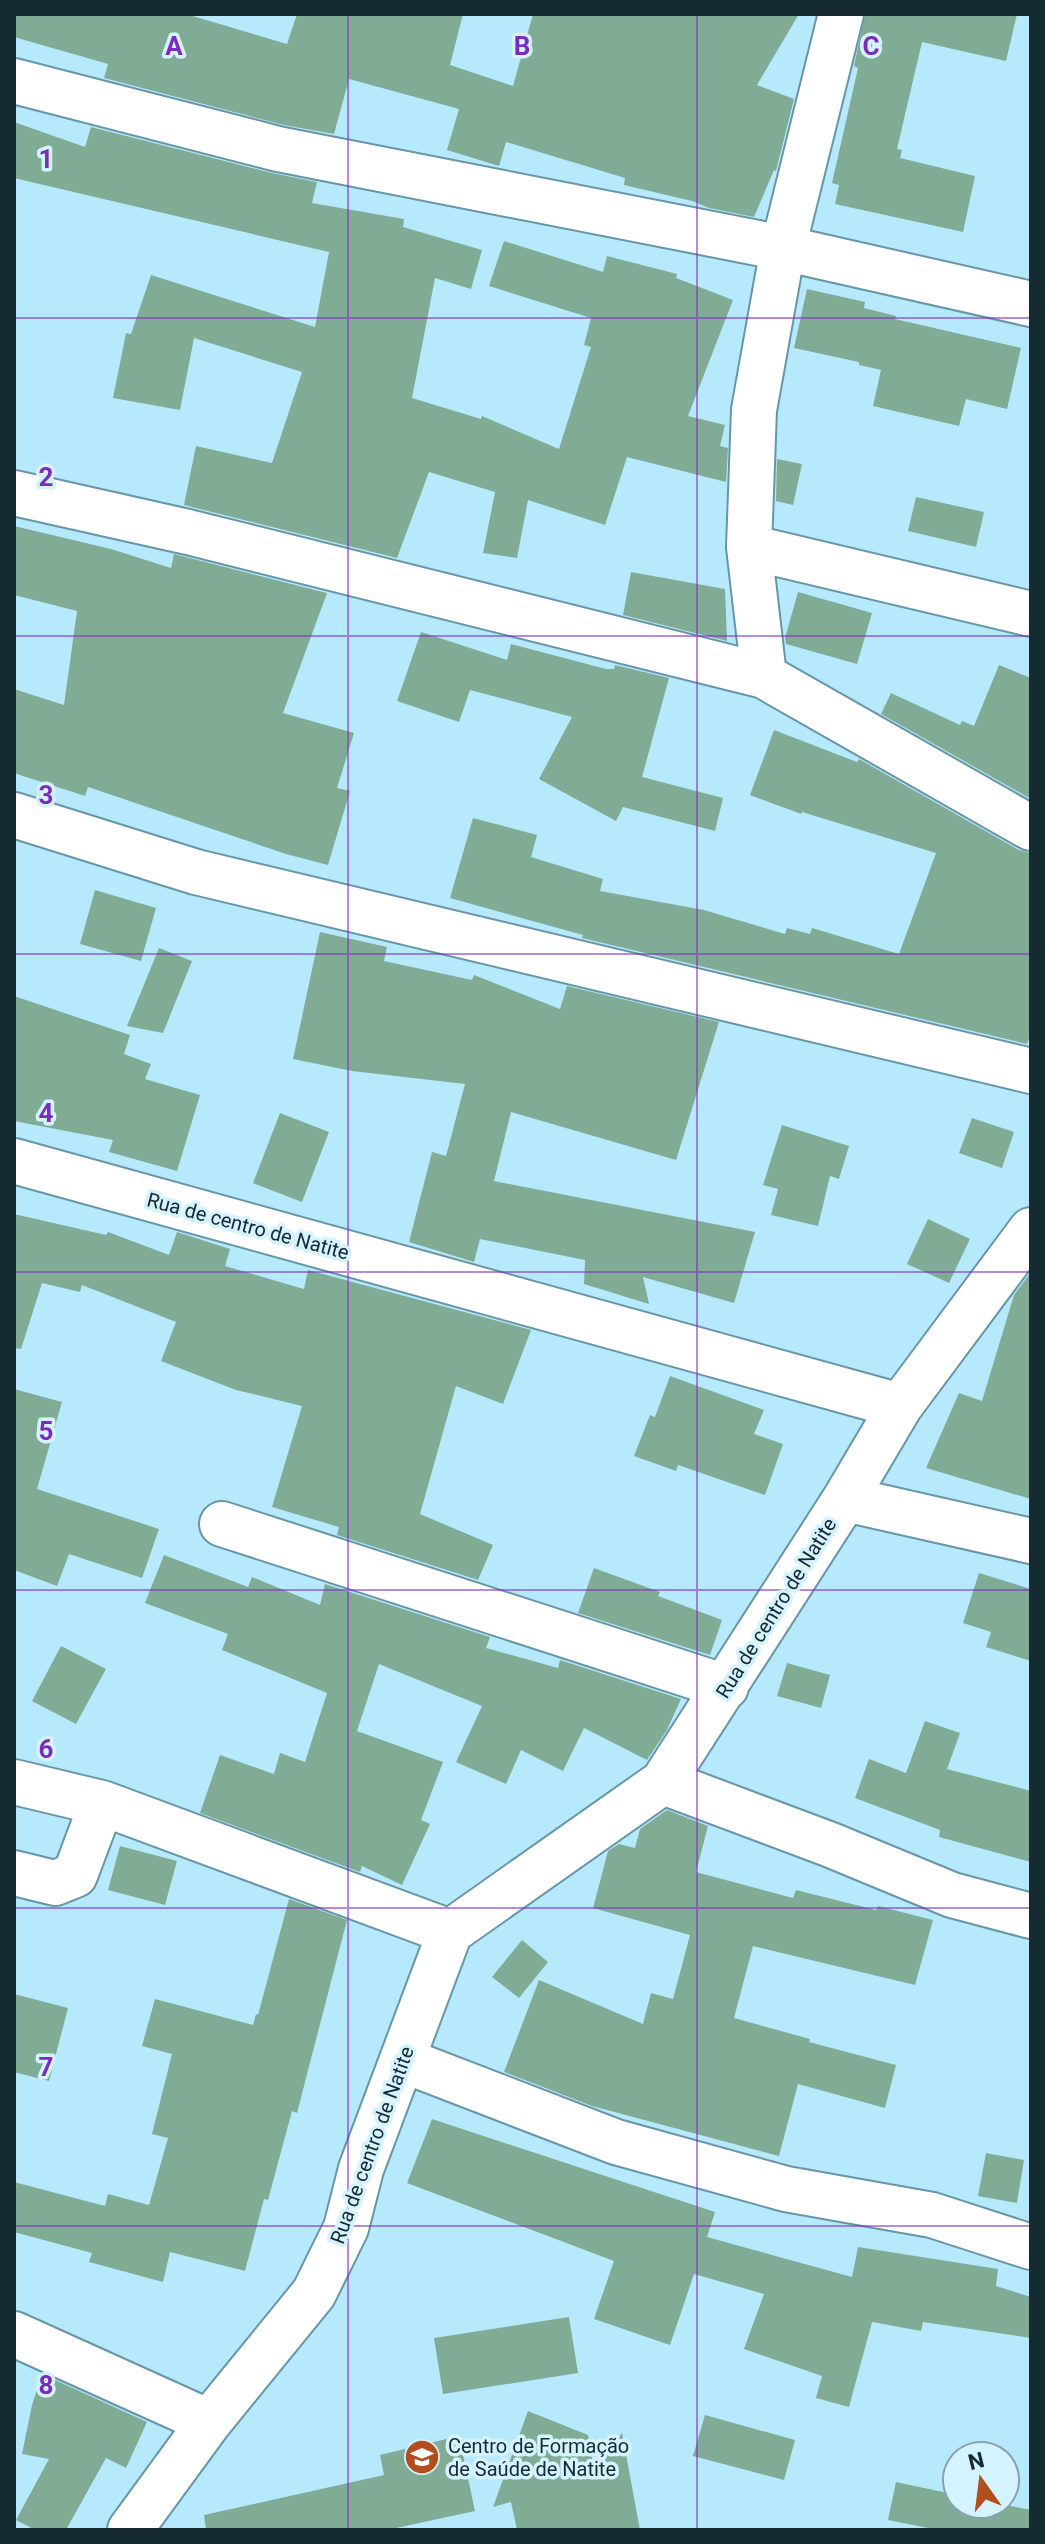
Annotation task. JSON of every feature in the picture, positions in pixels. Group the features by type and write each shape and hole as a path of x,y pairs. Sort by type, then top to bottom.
{"street":[{"path":"764,676 749,547 754,410 783,248 841,14"},
{"path":"14,81 278,149 783,248 1031,304"},
{"path":"14,493 188,532 764,676 1031,828"},
{"path":"749,547 1031,614"},
{"path":"14,815 196,872 1031,1071"},
{"name":"Rua de centro de Natite","path":"14,1161 900,1406 845,1499 663,1782 450,1932 361,2169 346,2228 314,2293 209,2422 130,2530"},
{"path":"900,1406 1031,1230"},
{"path":"845,1499 1031,1541"},
{"path":"222,1524 726,1687"},
{"path":"14,1782 102,1803 450,1932"},
{"path":"663,1782 831,1845 952,1895 1031,1916"},
{"path":"14,1873 55,1883 75,1875 102,1803"},
{"path":"403,2060 616,2142 786,2189 932,2215 1031,2247"},
{"path":"14,2334 209,2422"}],"building":[{"path":"14,14 186,14 287,44 297,14 463,14 450,65 513,86 533,14 799,14 757,85 794,99 776,171 754,217 624,185 625,178 506,142 499,166 447,150 459,109 349,79 334,134 284,125 104,78 108,64 14,37"},
{"path":"865,14 1017,14 1006,61 922,42 897,149 902,150 900,158 975,176 963,232 835,204 839,185 832,183 858,68 854,66"},
{"path":"14,122 85,147 91,127 317,182 312,203 404,219 403,227 482,250 471,289 435,278 412,398 481,419 482,416 559,449 591,347 584,345 591,318 489,286 504,241 603,272 607,256 677,274 676,278 733,300 688,416 725,425 720,446 728,448 726,482 627,457 605,525 528,500 517,558 483,553 495,492 429,472 397,558 184,505 196,446 272,463 302,372 194,338 180,410 113,398 126,333 131,334 151,275 315,327 329,252 14,178"},
{"path":"807,289 865,302 864,308 896,316 895,319 1021,348 1007,409 966,399 959,426 873,406 881,370 794,348"},
{"path":"777,459 802,464 793,505 776,501"},
{"path":"916,497 984,512 976,547 908,531"},
{"path":"14,526 111,549 171,568 174,554 327,593 283,713 354,733 337,788 350,791 328,865 286,854 88,787 85,796 14,773 14,689 64,705 77,611 14,595"},
{"path":"631,572 725,589 727,641 623,615"},
{"path":"798,592 872,613 857,664 786,644"},
{"path":"421,632 507,660 511,644 606,669 614,669 615,665 669,678 642,777 723,798 715,831 623,807 616,821 539,779 572,717 470,690 459,722 397,701"},
{"path":"999,665 1031,678 1031,799 881,714 891,693 960,725 962,721 974,726"},
{"path":"774,730 857,762 859,759 1019,850 1031,853 1031,1033 1027,1044 582,938 583,935 450,898 473,818 537,835 531,857 603,879 600,891 704,910 785,934 787,928 810,934 812,928 899,954 936,853 801,814 750,795"},
{"path":"95,890 156,908 141,961 80,944"},
{"path":"320,932 387,947 384,961 472,980 474,975 560,1009 567,986 719,1022 676,1160 511,1112 494,1181 755,1232 734,1303 643,1277 649,1304 584,1284 585,1260 480,1239 474,1262 409,1242 432,1152 446,1156 465,1084 352,1071 293,1059"},
{"path":"159,948 192,961 163,1033 127,1026"},
{"path":"14,996 130,1035 124,1054 151,1064 145,1079 200,1095 177,1171 109,1152 113,1140 14,1121"},
{"path":"280,1113 329,1132 302,1202 253,1183"},
{"path":"972,1118 1014,1132 1002,1168 959,1153"},
{"path":"782,1125 849,1146 839,1179 830,1176 818,1226 771,1215 778,1189 763,1185"},
{"path":"14,1214 106,1235 108,1232 169,1255 177,1232 230,1249 225,1266 304,1289 308,1270 531,1330 503,1404 456,1386 420,1514 493,1545 478,1580 337,1535 339,1527 272,1507 302,1406 236,1390 161,1361 176,1322 82,1285 80,1292 42,1283 21,1349 14,1348"},
{"path":"928,1219 970,1239 949,1283 907,1264"},
{"path":"1031,1272 1031,1499 926,1468 959,1393 982,1401 1014,1295"},
{"path":"670,1376 764,1410 754,1434 783,1444 765,1495 678,1465 676,1471 634,1456 650,1415 655,1417"},
{"path":"14,1389 62,1402 37,1489 159,1529 142,1578 69,1554 57,1586 14,1570"},
{"path":"164,1555 248,1587 252,1577 320,1605 325,1584 490,1637 486,1648 558,1668 560,1660 681,1699 667,1730 647,1760 584,1728 563,1771 521,1750 506,1784 456,1762 482,1706 379,1664 357,1731 443,1762 421,1820 430,1824 402,1885 362,1866 360,1872 200,1813 220,1755 274,1774 280,1753 305,1762 327,1693 222,1650 228,1634 145,1603"},
{"path":"594,1568 660,1592 658,1596 722,1620 710,1655 578,1613"},
{"path":"979,1573 1031,1589 1031,1661 986,1647 991,1632 963,1623"},
{"path":"61,1646 106,1669 76,1724 32,1701"},
{"path":"787,1663 830,1675 821,1708 777,1696"},
{"path":"925,1721 960,1733 947,1769 1031,1791 1031,1862 939,1837 940,1830 855,1798 869,1759 906,1773"},
{"path":"667,1810 708,1826 696,1872 793,1898 796,1890 876,1910 878,1906 933,1920 915,1985 753,1946 734,2018 896,2065 885,2108 798,2084 779,2156 592,2106 504,2072 539,1980 643,2024 651,1993 673,1999 690,1935 593,1908 608,1851 619,1844 635,1848 640,1829"},
{"path":"120,1846 177,1861 165,1905 108,1890"},
{"path":"289,1899 347,1920 297,2113 292,2111 245,2271 170,2252 163,2282 89,2262 92,2253 14,2232 14,2182 105,2206 108,2194 149,2205 168,2138 152,2134 172,2054 142,2046 155,1999 253,2025"},
{"path":"522,1940 548,1962 519,1998 492,1977"},
{"path":"14,1994 68,2008 49,2081 14,2072"},
{"path":"432,2119 715,2212 707,2237 852,2277 858,2247 998,2269 996,2286 1031,2297 1031,2338 923,2322 921,2331 872,2322 849,2407 816,2398 822,2376 744,2349 764,2294 694,2274 670,2345 594,2319 614,2261 407,2183"},
{"path":"986,2153 1024,2160 1017,2203 978,2196"},
{"path":"569,2317 578,2373 443,2394 434,2338"},
{"path":"42,2374 147,2422 126,2468 106,2458 66,2530 35,2530 16,2520 49,2459 22,2454"},
{"path":"528,2411 588,2435 594,2471 622,2433 640,2530 517,2530 511,2502 493,2507"},
{"path":"705,2415 795,2440 784,2480 693,2456"},
{"path":"459,2436 475,2511 387,2530 206,2530 204,2515 384,2475 380,2455"},
{"path":"896,2482 941,2492 941,2520 1021,2520 1021,2508 1031,2510 1031,2530 938,2530 888,2520"}],"place":[{"name":"Centro de Formação de Saúde de Natite","path":"422,2457"}]}
